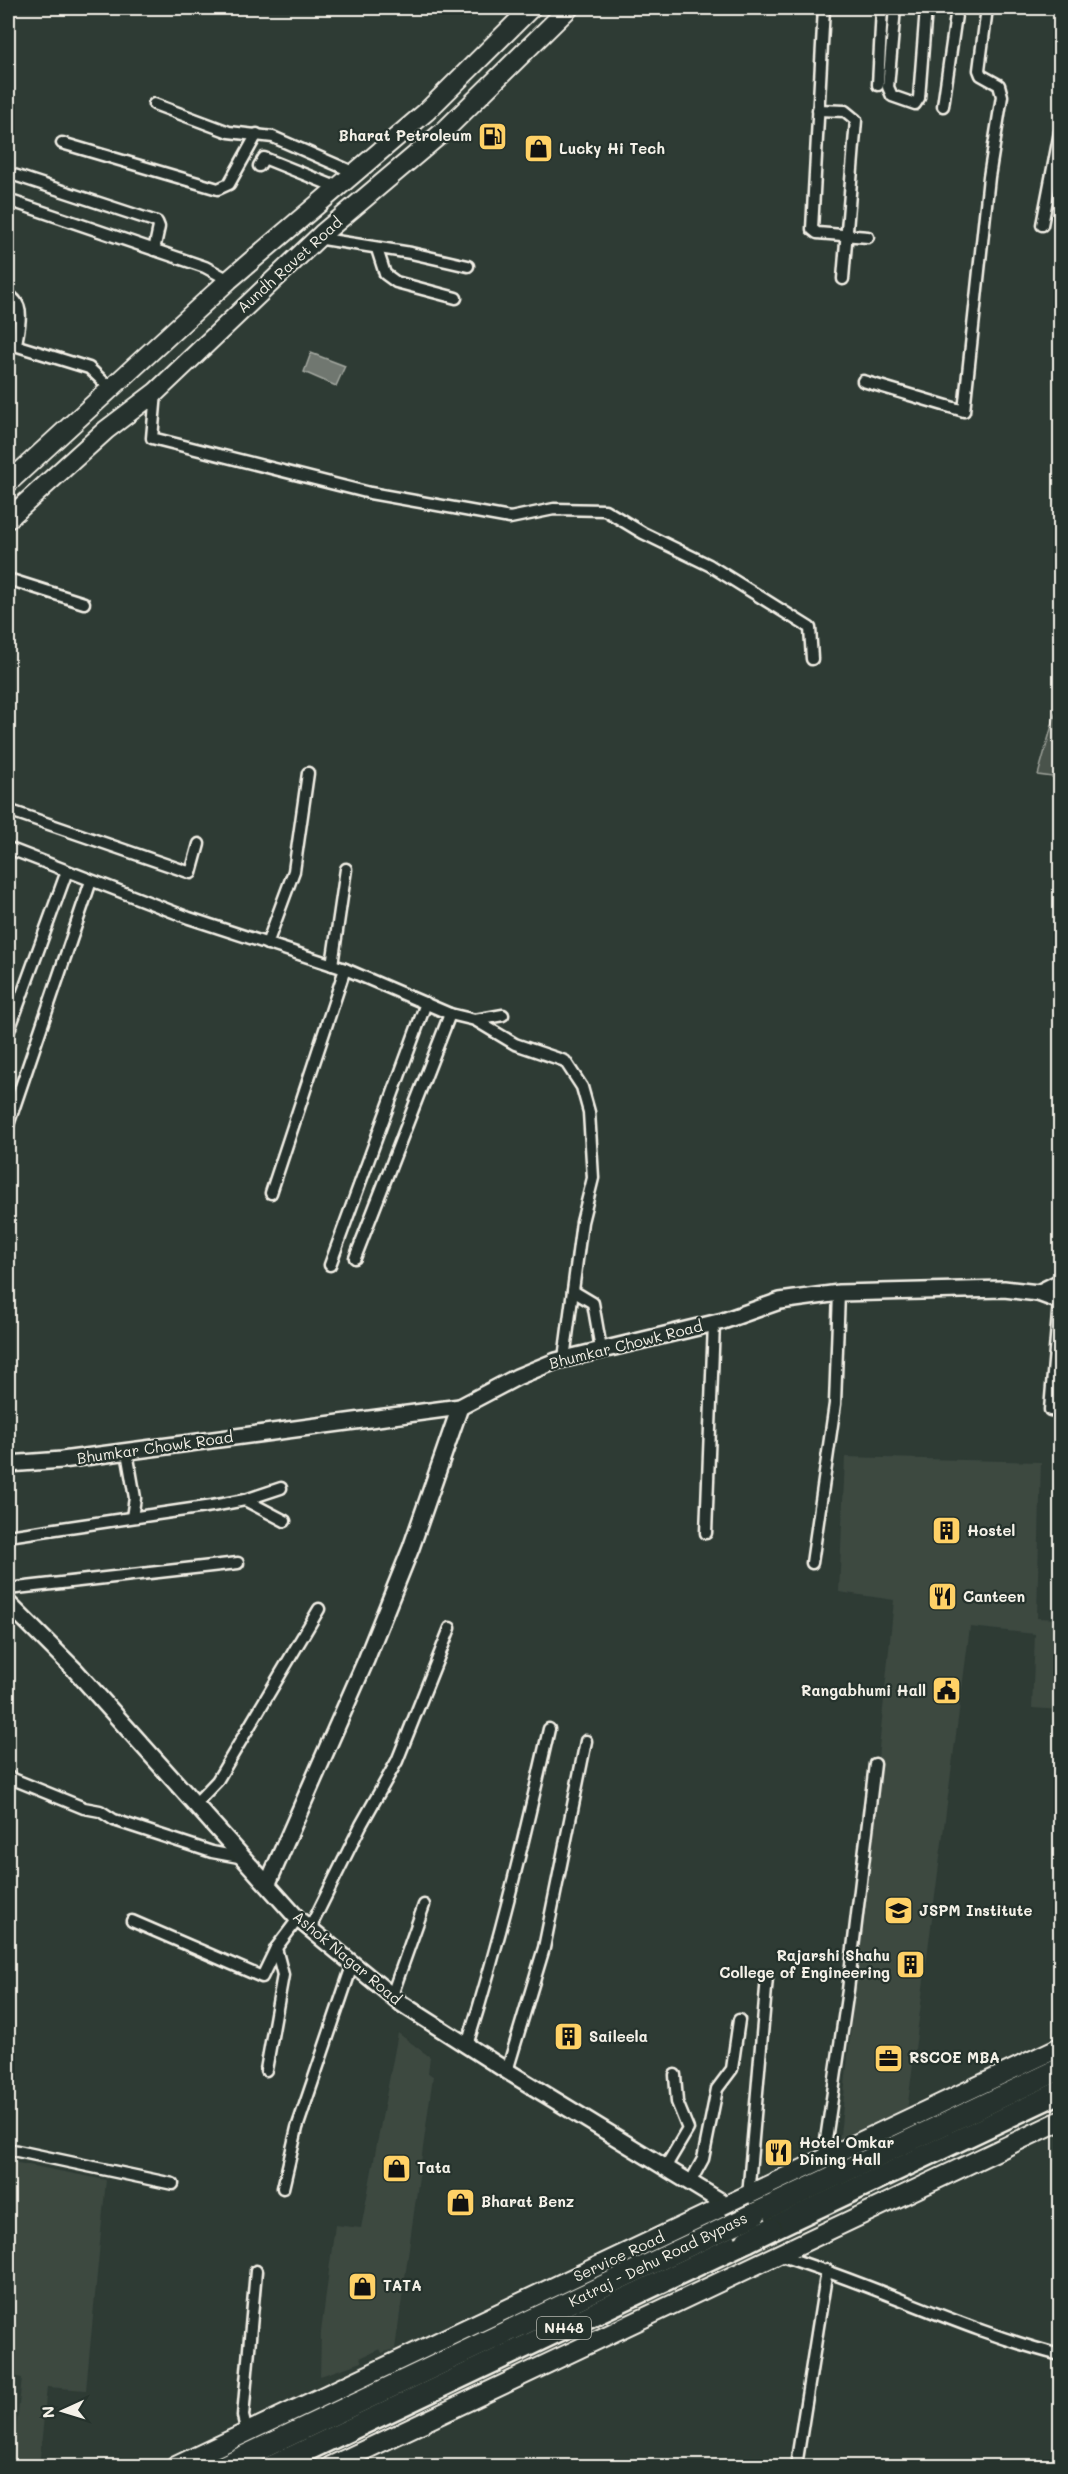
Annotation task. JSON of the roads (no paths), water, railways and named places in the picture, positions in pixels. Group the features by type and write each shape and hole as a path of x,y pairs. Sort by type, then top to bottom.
{"highway":[{"name":"Katraj - Dehu Road Bypass","path":"224,2466 730,2226 752,2205 1060,2069"},
{"name":"Katraj - Dehu Road Bypass","path":"278,2465 1060,2092"}],"main road":[{"name":"Aundh Ravet Road","path":"9,478 111,389 229,280 426,112 531,8"},
{"name":"Aundh Ravet Road","path":"8,519 106,430 156,392 318,238 444,131 569,8"},
{"name":"Service Road","path":"176,2466 729,2205 752,2205 822,2160 1060,2047"},
{"path":"331,2466 1060,2121"}],"street":[{"path":"824,8 812,229 817,233 868,237"},
{"path":"878,85 882,8"},
{"path":"896,8 890,93 915,104 919,98 926,8"},
{"path":"943,106 957,8"},
{"path":"863,381 964,411 989,177 1002,96 999,85 981,75 979,70 987,8"},
{"path":"154,104 229,132 273,137 353,172"},
{"path":"818,110 845,111 856,120 843,279"},
{"path":"1042,225 1060,132"},
{"path":"62,143 218,189 229,184 257,134"},
{"path":"259,166 264,158 336,187"},
{"path":"8,173 157,222 159,227 154,250"},
{"path":"8,200 205,267 229,280"},
{"path":"318,238 411,253 468,266"},
{"path":"377,249 385,274 396,282 456,298"},
{"path":"8,295 16,300 21,309 12,344 89,368 111,389"},
{"path":"156,392 152,438 370,493 510,518 554,509 605,510 643,533 709,565 810,628 812,659"},
{"path":"8,579 84,603"},
{"path":"267,944 294,871 308,773"},
{"path":"8,810 191,873 199,844"},
{"path":"8,851 189,918 345,969 450,1014 475,1020 515,1044 565,1061 582,1087 589,1112 593,1178 582,1222 564,1359"},
{"path":"332,965 346,870"},
{"path":"8,1033 67,871"},
{"path":"8,1125 91,881"},
{"path":"271,1193 345,969"},
{"path":"330,1265 426,1004"},
{"path":"355,1258 450,1014"},
{"path":"475,1020 503,1015"},
{"path":"1038,1293 1060,1282"},
{"name":"Bhumkar Chowk Road","path":"8,1464 127,1452 460,1407 517,1377 564,1359 714,1323 780,1301 839,1293 1004,1289 1060,1298"},
{"path":"573,1291 593,1303 601,1350"},
{"path":"812,1563 835,1404 839,1293"},
{"path":"1060,1298 1050,1410 1060,1411"},
{"path":"706,1533 714,1323"},
{"path":"267,1883 366,1660 411,1548 460,1407"},
{"path":"127,1452 135,1498 132,1517"},
{"path":"8,1536 245,1500 281,1488"},
{"path":"245,1500 285,1521"},
{"path":"8,1589 238,1563"},
{"name":"Ashok Nagar Road","path":"8,1604 75,1670 304,1923 392,1995 507,2071 729,2205 778,2255"},
{"path":"196,1803 217,1780 319,1609"},
{"path":"132,1921 262,1977 276,1947 304,1923 397,1761 450,1628"},
{"path":"468,2044 488,1981 549,1729"},
{"path":"507,2071 544,1948 586,1741"},
{"path":"822,2160 849,1990 875,1764"},
{"path":"8,1777 44,1791 49,1796 100,1811 114,1820 212,1852 245,1858"},
{"path":"392,1995 424,1905"},
{"path":"266,2070 283,1975 276,1947"},
{"path":"283,2188 297,2128 353,1963"},
{"path":"752,2205 767,1977"},
{"path":"692,2181 703,2159 717,2089 732,2069 739,2020"},
{"path":"666,2166 688,2129 677,2102 675,2075"},
{"path":"8,2149 173,2184"},
{"path":"778,2255 827,2270 1022,2346 1060,2355"},
{"path":"796,2466 827,2270"},
{"path":"248,2433 243,2416 256,2271"}],"place":[{"name":"Bharat Petroleum","path":"493,136"},
{"name":"Lucky Hi Tech","path":"538,149"},
{"name":"Hostel","path":"946,1531"},
{"name":"Canteen","path":"942,1597"},
{"name":"Rangabhumi Hall","path":"947,1691"},
{"name":"JSPM Institute","path":"898,1911"},
{"name":"Rajarshi Shahu College of Engineering","path":"911,1965"},
{"name":"Saileela","path":"568,2037"},
{"name":"RSCOE MBA","path":"888,2058"},
{"name":"Hotel Omkar Dining Hall","path":"778,2152"},
{"name":"Tata","path":"396,2168"},
{"name":"Bharat Benz","path":"460,2202"},
{"name":"TATA","path":"362,2286"}]}
